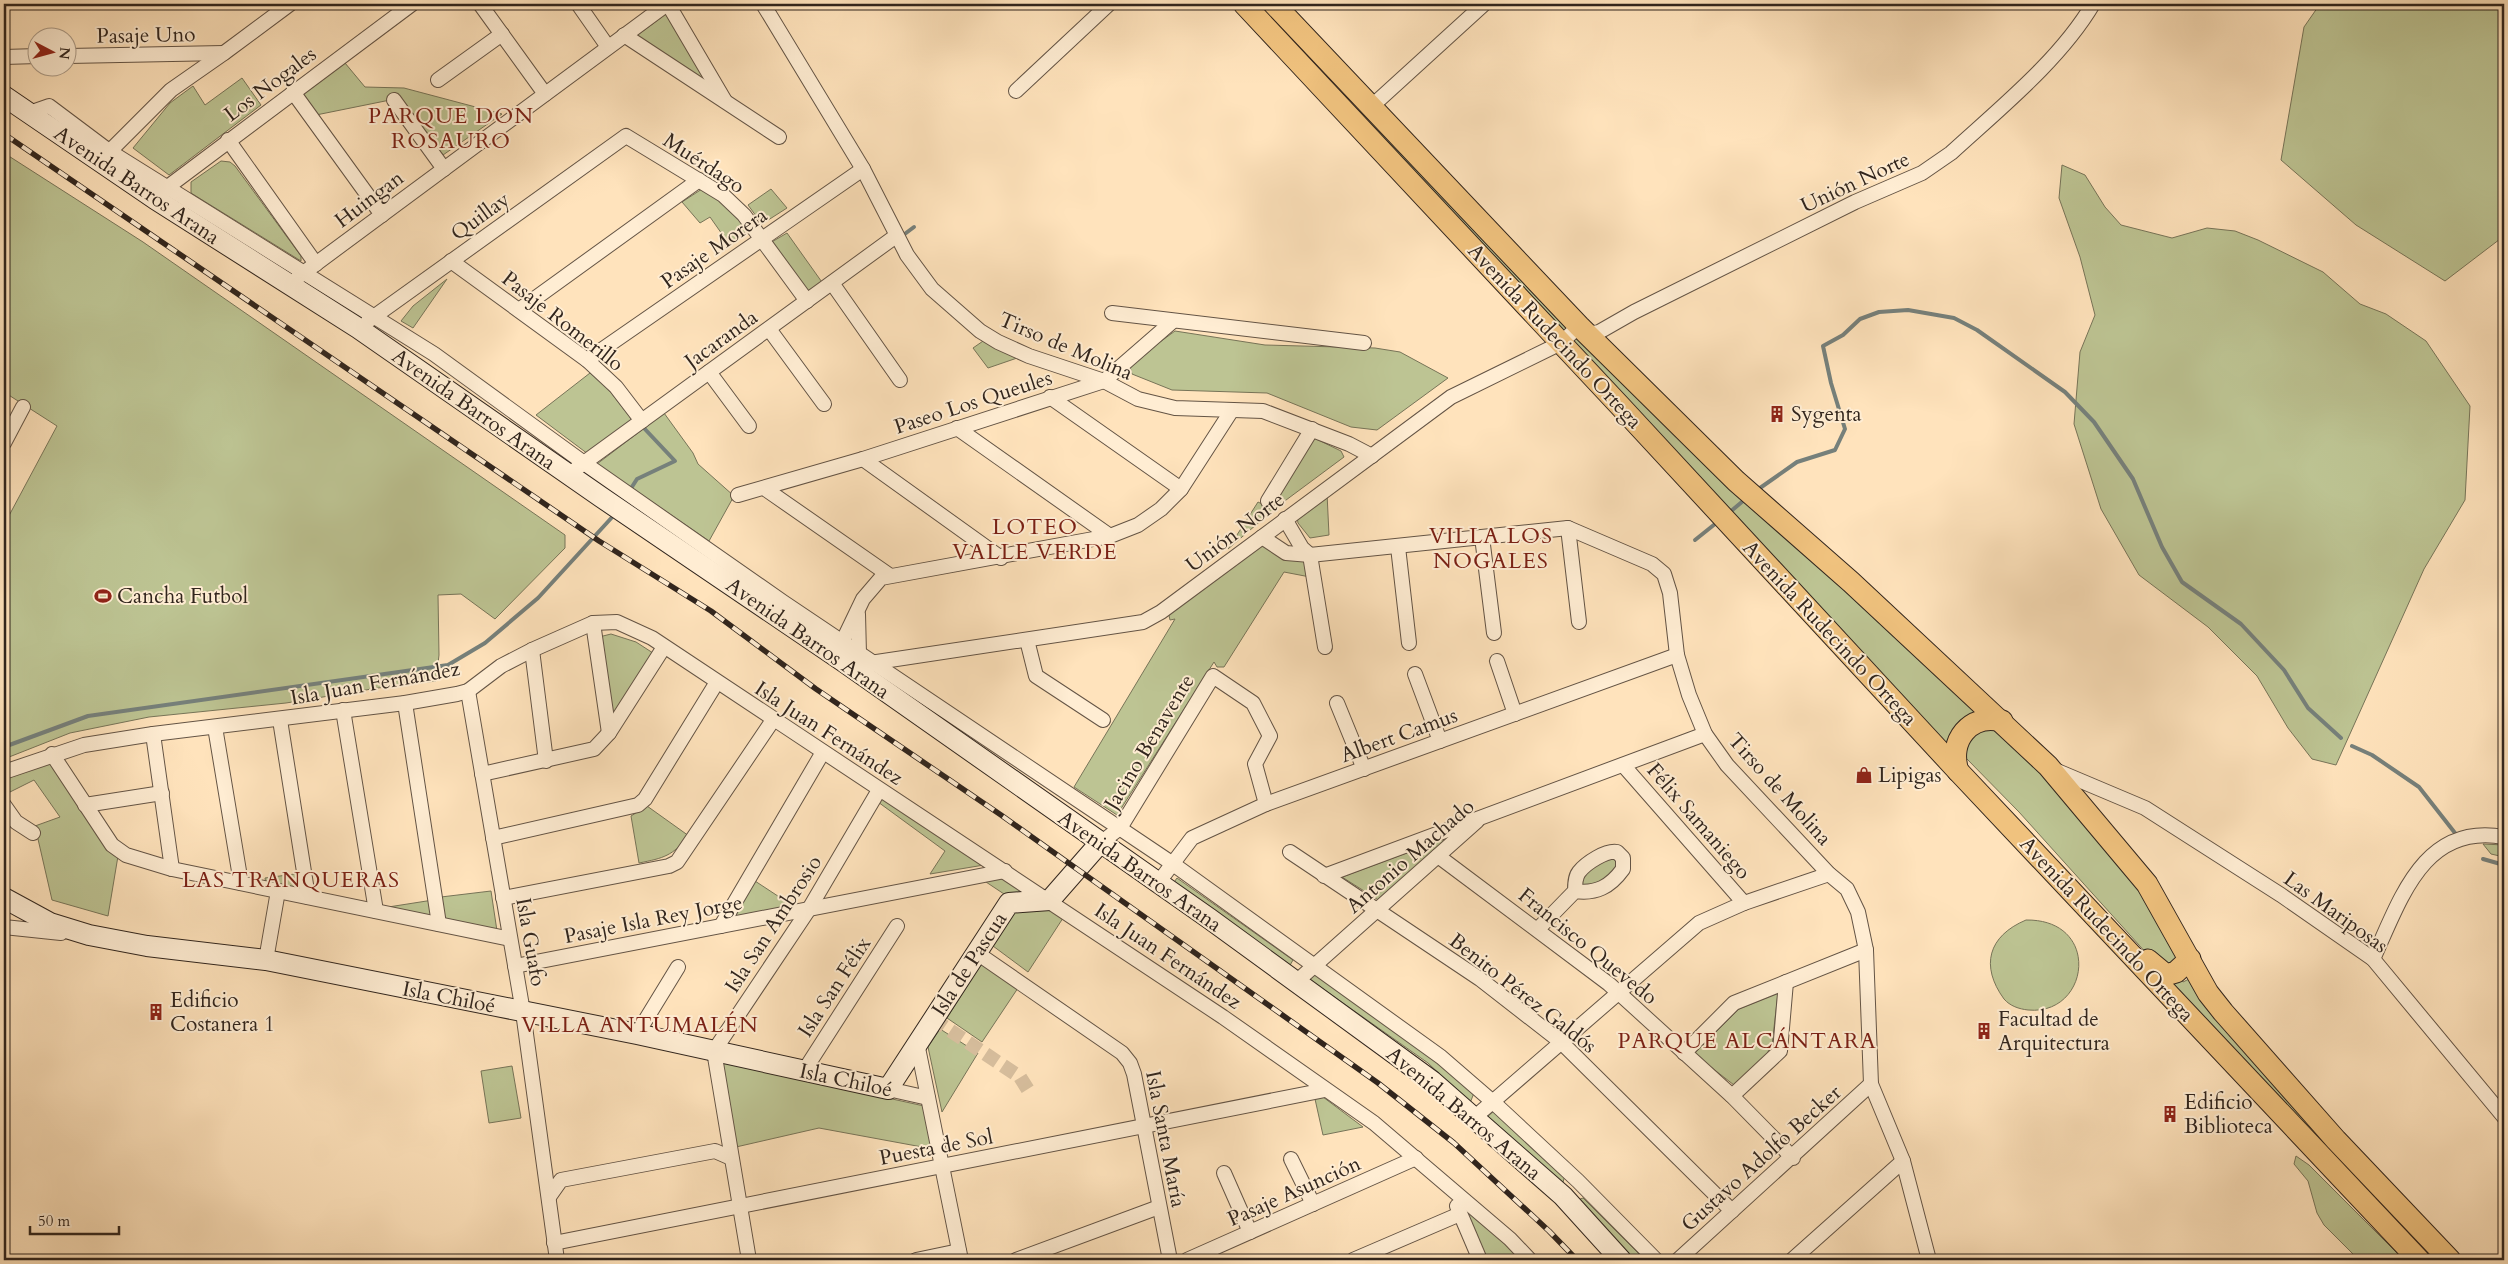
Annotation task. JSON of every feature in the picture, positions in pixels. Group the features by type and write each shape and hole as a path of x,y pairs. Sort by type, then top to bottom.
{"main road":[{"name":"Avenida Rudecindo Ortega","path":"1244,4 1958,771 2419,1260"},
{"name":"Avenida Rudecindo Ortega","path":"1274,4 1583,330 1736,481 1851,582 2048,766 2147,884 2208,993 2229,1019 2336,1140 2450,1260"},
{"path":"1328,94 1346,105 1371,107"},
{"name":"Avenida Barros Arana","path":"4,96 29,113 105,156 160,193 366,322 871,671 1100,844 1296,982 1432,1081 1563,1196 1621,1260"},
{"path":"1958,771 1955,748 1961,734 1980,721 2002,721"},
{"path":"1050,900 1100,844"},
{"name":"Isla Chiloé","path":"4,898 50,923 89,935 166,948 266,960 637,1034 888,1089"},
{"name":"Isla de Pascua","path":"888,1089 1009,903 1050,900"},
{"path":"2128,950 2143,955 2166,975 2176,972 2190,960"}],"street":[{"path":"105,156 171,90 224,54 290,4"},
{"name":"Los Nogales","path":"160,193 228,140 412,4"},
{"path":"480,4 545,94"},
{"path":"578,4 608,47"},
{"path":"667,4 727,104"},
{"name":"Huingan","path":"296,279 667,4"},
{"name":"Tirso de Molina","path":"763,4 863,169 896,236 918,272 932,289 980,331 1028,356 1104,382 1138,399 1156,404 1194,409 1263,411 1312,429 1372,456"},
{"path":"1016,91 1109,4"},
{"path":"1371,107 1484,4"},
{"name":"Unión Norte","path":"871,671 902,657 1143,622 1161,612 1451,397 1561,343 1583,330 1600,332 1642,307 1855,202 1932,167 1951,153 2053,57 2075,32 2093,4"},
{"path":"438,80 502,34"},
{"path":"624,35 727,104 779,136"},
{"name":"Pasaje Uno","path":"78,56 224,54"},
{"path":"4,57 28,56"},
{"path":"293,92 382,215"},
{"path":"394,100 444,169"},
{"name":"Muérdago","path":"626,136 723,195 744,215 807,301"},
{"name":"Quillay","path":"366,322 626,136"},
{"path":"228,140 316,264"},
{"name":"Pasaje Morera","path":"587,360 863,169"},
{"path":"519,310 699,180"},
{"name":"Jacaranda","path":"577,469 896,236"},
{"name":"Pasaje Romerillo","path":"451,261 587,360 616,387 642,421"},
{"path":"832,283 900,380"},
{"path":"1112,313 1364,343"},
{"name":"Paseo Los Queules","path":"738,495 863,459 1050,397 1104,382 1172,321"},
{"path":"769,329 824,404"},
{"path":"710,372 749,426"},
{"path":"1050,397 1181,489"},
{"path":"4,443 23,407"},
{"path":"845,653 858,610 873,586 881,578 889,575 1001,558 1110,536 1150,518 1181,489 1232,410"},
{"path":"957,428 1110,536"},
{"path":"1268,501 1312,429"},
{"path":"863,459 1001,558"},
{"path":"764,488 889,575"},
{"path":"1286,519 1302,548 1310,554 1325,647"},
{"path":"1568,528 1579,622"},
{"name":"Tirso de Molina","path":"1262,537 1286,553 1310,554 1398,547 1568,528 1652,564 1664,574 1670,593 1676,655 1689,695 1705,734 1727,765 1829,874 1846,889 1858,912 1866,950 1871,1084 1903,1161 1929,1260"},
{"path":"1482,537 1494,633"},
{"path":"1398,547 1409,643"},
{"path":"845,653 858,610"},
{"name":"Isla Juan Fernández","path":"4,772 52,754 84,745 153,734 280,720 405,703 468,691 501,666 532,650 593,623 617,622 629,626 664,647 879,790 1050,900 1223,1016 1374,1123 1510,1239 1530,1260"},
{"path":"593,623 609,733"},
{"path":"1026,640 1036,676 1103,720"},
{"path":"482,774 594,749 609,733 664,647"},
{"path":"532,650 546,761"},
{"name":"Albert Camus","path":"1158,884 1192,838 1266,804 1676,655"},
{"name":"Avenida Barros Arana","path":"902,657 901,676 906,685"},
{"path":"1497,661 1515,714"},
{"name":"Avenida Barros Arana","path":"871,671 906,685 1174,864 1440,1057 1493,1102 1578,1181 1656,1260"},
{"path":"1415,674 1440,741"},
{"name":"Jacino Benavente","path":"1120,828 1213,676 1253,702 1270,736 1255,764 1266,804"},
{"path":"493,838 638,805 645,798 717,682"},
{"name":"Isla Guafo","path":"468,691 523,1012 557,1260"},
{"path":"405,703 439,924"},
{"path":"1338,703 1364,769"},
{"path":"343,710 376,911"},
{"path":"280,720 308,897"},
{"path":"503,898 669,866 678,862 773,720"},
{"path":"215,727 241,883"},
{"path":"153,734 172,869"},
{"name":"Antonio Machado","path":"1296,982 1484,815 1705,734"},
{"path":"721,926 822,752"},
{"path":"52,754 108,841 117,850 126,855 172,869 510,939"},
{"name":"Félix Samaniego","path":"1623,765 1744,903"},
{"name":"Las Mariposas","path":"2048,766 2153,813 2281,895 2373,959 2504,1117"},
{"path":"2080,803 2103,789"},
{"name":"Isla San Ambrosio","path":"714,1051 809,909 879,790"},
{"path":"86,805 162,793"},
{"path":"4,805 16,822 33,833"},
{"path":"1324,876 1484,815"},
{"path":"1100,844 1120,828"},
{"path":"2373,959 2411,877 2427,858 2448,844 2459,840 2482,835 2504,837"},
{"name":"Benito Pérez Galdós","path":"1290,852 1480,979 1561,1042 1732,1212"},
{"name":"Francisco Quevedo","path":"1438,856 1538,929 1620,994 1732,1096 1793,1158"},
{"name":"Pasaje Isla Rey Jorge","path":"515,966 1005,871"},
{"path":"1475,1118 1561,1042 1620,994 1699,923 1744,903 1829,874"},
{"path":"266,960 278,891"},
{"path":"1538,929 1575,891"},
{"name":"Isla San Félix","path":"804,1071 897,926"},
{"path":"4,927 89,935"},
{"path":"1684,1053 1734,1003 1866,950"},
{"name":"Isla Santa María","path":"977,953 1126,1058 1132,1068 1170,1260"},
{"path":"637,1034 678,967"},
{"path":"1732,1096 1780,1051 1786,982"},
{"path":"916,1260 960,1256 917,1043"},
{"path":"714,1051 749,1260"},
{"name":"Gustavo Adolfo Becker","path":"1678,1260 1793,1158 1871,1084"},
{"name":"Isla Chiloé","path":"888,1089 928,1098"},
{"name":"Puesta de Sol","path":"554,1243 1325,1090"},
{"path":"549,1197 561,1180 715,1151 731,1158"},
{"name":"Pasaje Asunción","path":"1187,1260 1416,1158"},
{"path":"1292,1159 1313,1204"},
{"path":"1792,1260 1903,1161"},
{"path":"1224,1173 1250,1232"},
{"path":"1563,1196 1578,1181"},
{"path":"1449,1186 1480,1260"},
{"path":"1016,1260 1159,1207"},
{"path":"1353,1260 1460,1214"}],"green space":[{"path":"2320,4 2504,4 2504,236 2445,281 2356,225 2281,160 2304,27"},
{"path":"667,13 708,83 635,37"},
{"name":"PARQUE DON ROSAURO","path":"345,63 365,87 404,88 502,114 443,155 400,98 316,115 302,94"},
{"path":"242,78 261,105 169,175 133,148 170,103 193,86 205,105"},
{"path":"1351,111 1368,111 1987,711 1948,751"},
{"path":"4,153 143,242 565,535 565,548 495,619 461,594 438,595 439,655 436,681 286,703 149,717 70,733 4,759 4,525 57,426 4,392"},
{"path":"221,161 230,162 235,166 301,256 301,261 191,193 191,182"},
{"path":"2062,165 2085,175 2105,207 2121,225 2172,238 2207,228 2235,231 2258,240 2323,272 2360,304 2386,314 2426,341 2470,406 2465,500 2424,569 2336,765 2312,759 2288,728 2257,676 2208,627 2139,575 2101,509 2074,424 2080,352 2095,315 2080,257 2059,198"},
{"path":"702,189 737,211 748,230 729,244 710,217 700,223 682,202"},
{"path":"771,189 787,208 762,224 748,205"},
{"path":"787,233 824,285 810,296 770,243"},
{"path":"447,279 413,328 401,321 413,306"},
{"path":"1175,331 1265,345 1375,348 1400,352 1448,378 1377,430 1351,427 1267,393 1172,390 1132,374 1130,367 1134,361"},
{"path":"986,339 1023,356 988,368 973,348"},
{"path":"590,373 602,381 633,421 588,454 536,415"},
{"path":"664,413 693,453 698,464 734,496 709,541 597,464"},
{"path":"1312,437 1341,451 1344,457 1278,506 1228,549 1258,502 1266,506"},
{"path":"1327,493 1329,535 1310,538 1298,523 1297,517"},
{"path":"1261,542 1309,561 1310,577 1284,572 1224,667 1217,667 1214,662 1117,815 1074,787 1175,619 1170,620 1168,611"},
{"path":"611,634 636,642 653,653 613,717 599,637"},
{"path":"1993,728 2061,793 2129,872 2178,951 2173,966 2148,955 2019,812 1966,758 1966,746 1978,732"},
{"path":"52,758 119,850 108,916 52,900 35,826 60,817 34,780 10,792 5,776"},
{"path":"880,797 984,865 930,874 945,851 878,802"},
{"path":"647,806 689,836 678,848 667,855 639,863 631,816"},
{"path":"1447,838 1380,901 1342,877"},
{"path":"2483,844 2504,845 2504,857 2491,854"},
{"path":"1606,858 1618,859 1618,868 1596,887 1579,887 1586,871"},
{"path":"302,873 304,889 266,885 265,878"},
{"path":"995,874 1026,891 1013,900 980,878"},
{"path":"1177,878 1293,960 1289,967 1172,885"},
{"path":"755,881 793,906 736,918 733,915"},
{"path":"491,891 497,931 445,920 441,897"},
{"path":"433,900 433,919 382,908"},
{"path":"1049,903 1065,915 1028,972 993,946 1016,911"},
{"path":"2026,920 2050,924 2067,934 2076,950 2079,967 2075,984 2065,998 2049,1008 2028,1010 2012,1005 2004,999 1996,987 1992,975 1990,964 1996,943 2003,934"},
{"path":"982,962 1018,988 982,1042 947,1018"},
{"path":"1314,972 1423,1050 1474,1093 1470,1103 1428,1063 1309,979"},
{"path":"2180,978 2183,982 2191,978 2440,1260 2427,1260 2167,982"},
{"name":"PARQUE ALCÁNTARA","path":"1778,993 1772,1045 1766,1055 1734,1085 1694,1054 1739,1009"},
{"path":"940,1029 978,1053 942,1112 928,1047"},
{"path":"720,1061 924,1106 933,1149 819,1128 736,1147"},
{"path":"512,1066 521,1118 489,1123 481,1071"},
{"path":"1323,1097 1363,1127 1323,1135 1315,1099"},
{"path":"1495,1110 1565,1175 1562,1186 1486,1118"},
{"path":"2296,1156 2309,1165 2404,1260 2359,1260 2324,1225 2317,1213 2308,1181 2294,1164"},
{"path":"1583,1198 1645,1260 1629,1260 1572,1202"},
{"path":"1462,1206 1527,1260 1485,1260"}],"waterway":[{"path":"902,236 914,227"},
{"path":"1760,488 1797,462 1835,450 1845,429 1831,383 1823,346 1843,335 1860,319 1879,312 1908,310 1954,318 1977,330 2065,392 2094,422 2133,479 2162,547 2182,582 2241,624 2284,670 2308,708 2341,738"},
{"path":"621,504 637,479 675,461 642,426"},
{"path":"1730,512 1743,501"},
{"path":"4,747 88,716 448,665 485,643 538,598 615,514"},
{"path":"1695,540 1715,524"},
{"path":"2352,746 2372,755 2419,787 2455,833"},
{"path":"2483,859 2504,865"}],"tunnel":[{"path":"933,1019 1020,1077 1030,1093"}],"railway":[{"path":"4,134 599,541 711,611 816,689 1001,815 1378,1083 1454,1143 1549,1231 1577,1260"}],"place":[{"name":"Sygenta","path":"1777,414"},
{"name":"Cancha Futbol","path":"103,596"},
{"name":"Lipigas","path":"1864,775"},
{"name":"Edificio Costanera 1","path":"156,1012"},
{"name":"Facultad de Arquitectura","path":"1984,1031"},
{"name":"Edificio Biblioteca","path":"2170,1114"}],"district":[{"name":"PARQUE DON ROSAURO","path":"451,128"},
{"name":"LOTEO VALLE VERDE","path":"1035,538"},
{"name":"VILLA LOS NOGALES","path":"1491,548"},
{"name":"LAS TRANQUERAS","path":"291,879"},
{"name":"VILLA ANTUMALÉN","path":"640,1024"},
{"name":"PARQUE ALCÁNTARA","path":"1747,1040"}]}
